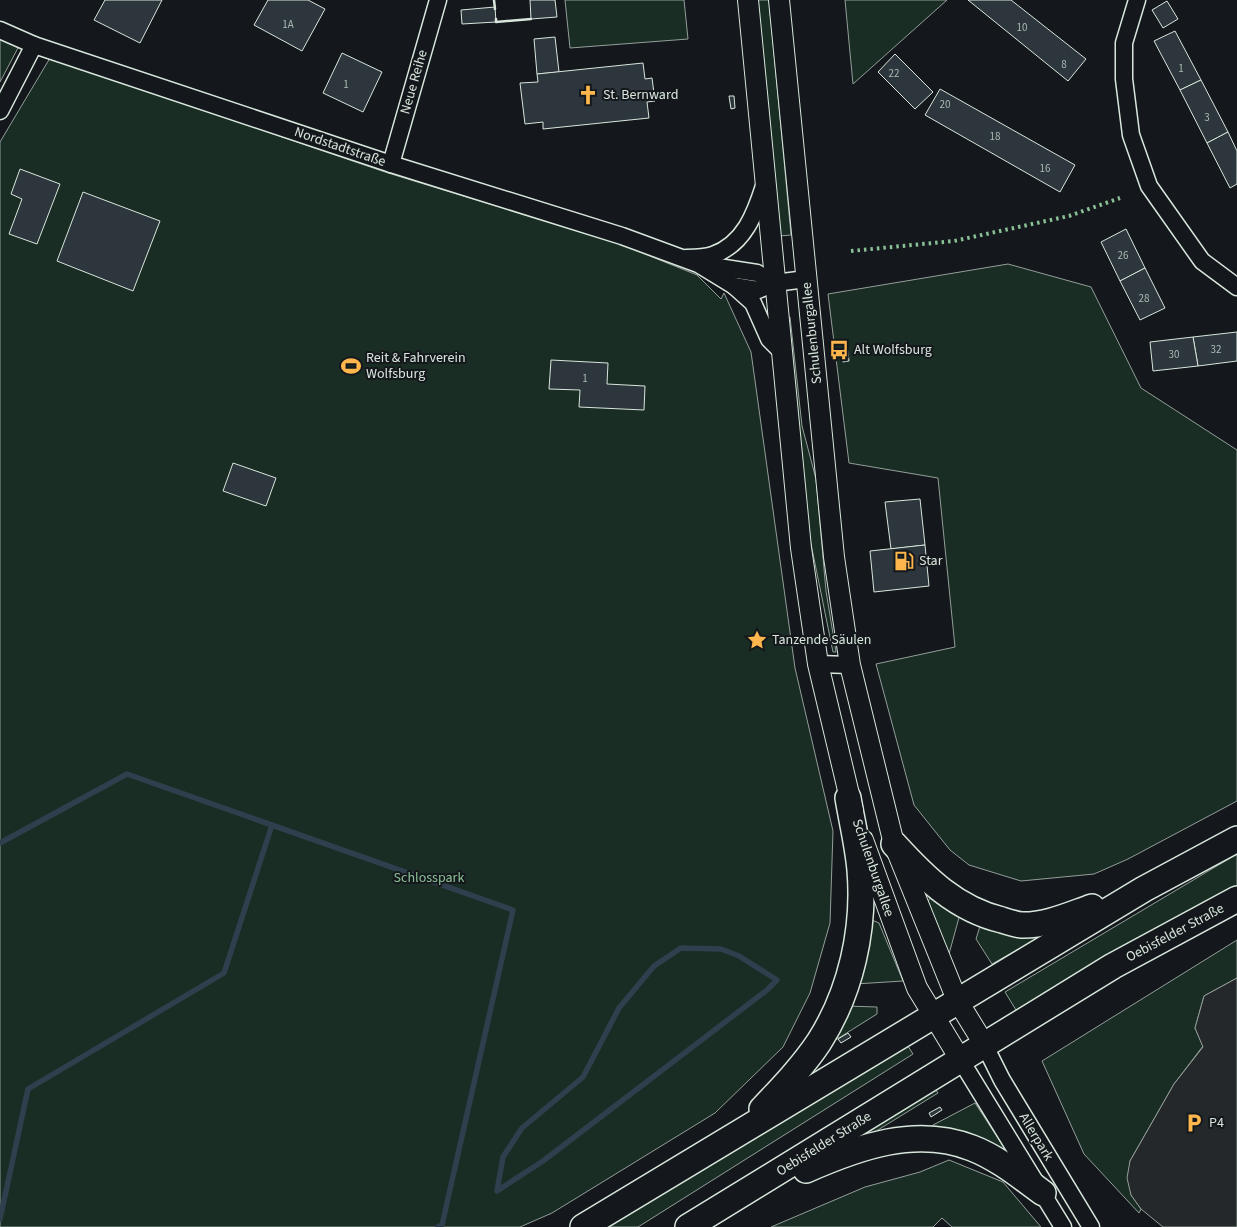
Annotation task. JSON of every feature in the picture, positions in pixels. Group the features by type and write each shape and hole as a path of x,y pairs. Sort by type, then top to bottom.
{"main road":[{"path":"742,1131 792,1077 819,1042 843,996 856,946 860,905 860,870 848,798"},
{"path":"583,1227 1144,889 1237,839"},
{"path":"894,844 916,868 956,902 988,916 1021,925 1053,921 1144,889"},
{"name":"Oebisfelder Straße","path":"688,1227 1113,966 1237,900"},
{"path":"722,1207 859,1148 919,1138 945,1141 974,1148 1006,1166 1043,1193"}],"street":[{"name":"Neue Reihe","path":"391,164 438,0"},
{"name":"Schulenburgallee","path":"748,0 801,548 818,664 848,798 902,950 917,988 960,1059"},
{"name":"Schulenburgallee","path":"779,0 834,557 850,665 894,844 957,1000 984,1044"},
{"path":"1137,0 1124,43 1124,79 1131,135 1148,186 1202,261 1237,287"},
{"name":"Nordstadtstraße","path":"0,30 34,44 391,164 622,236 682,259 698,264 757,273 775,283"},
{"path":"0,111 34,44"},
{"name":"Nordstadtstraße","path":"682,259 712,256 736,242 754,216 765,184"},
{"name":"Nordstadtstraße","path":"698,264 734,286 752,303 769,339 782,352"},
{"name":"Nordstadtstraße","path":"734,286 758,290 775,283 806,279"},
{"path":"818,664 850,665"},
{"name":"Allerpark","path":"984,1044 1002,1080 1092,1227"},
{"name":"Allerpark","path":"960,1059 1063,1227"}],"green space":[{"path":"565,0 684,0 688,39 570,48"},
{"path":"757,0 769,0 791,235 780,236"},
{"path":"845,0 947,0 853,84"},
{"path":"0,38 19,46 0,82"},
{"name":"Schlosspark","path":"50,58 388,173 620,244 697,275 721,299 724,293 751,352 795,668 833,831 830,923 810,993 783,1047 715,1113 552,1213 520,1227 0,1227 0,142"},
{"path":"1008,264 1091,287 1141,388 1237,450 1237,801 1128,859 1094,874 1021,881 969,865 950,850 914,805 876,664 955,647 938,478 849,463 828,294"},
{"path":"788,317 790,317 802,426 816,479 826,591 836,652 833,652 809,534"},
{"path":"1237,854 1237,887 1016,1010 1005,992"},
{"path":"931,897 960,914 949,954 928,901"},
{"path":"872,920 879,923 903,981 855,984"},
{"path":"981,923 1040,933 1042,936 992,964 976,939"},
{"path":"1237,940 1237,978 1204,996 1195,1028 1203,1046 1174,1084 1130,1161 1131,1195 1141,1209 1139,1213 1084,1154 1042,1061"},
{"path":"846,1006 877,1007 877,1014 821,1049"},
{"path":"906,1043 913,1054 638,1227 606,1227"},
{"path":"934,1087 938,1093 864,1138 853,1137"},
{"path":"975,1103 1007,1153 928,1131 933,1125"},
{"path":"949,1160 1003,1182 1041,1227 952,1227 942,1218 933,1227 771,1227 865,1187 920,1172"}],"shaded area":[{"name":"P4","path":"1237,978 1237,1227 1163,1227 1141,1209 1131,1195 1127,1178 1130,1161 1174,1084 1203,1047 1195,1028 1204,996"}],"building":[{"path":"105,0 162,0 140,43 94,20"},
{"path":"268,0 308,0 325,9 302,51 254,25"},
{"path":"530,0 555,0 557,17 531,19"},
{"path":"968,0 1011,0 1086,59 1068,81"},
{"path":"1167,1 1178,19 1163,28 1152,10"},
{"path":"495,7 496,22 462,24 461,10"},
{"path":"1175,31 1201,80 1180,90 1154,41"},
{"path":"555,37 559,72 537,74 534,39"},
{"path":"342,53 382,72 363,112 323,93"},
{"path":"895,54 933,92 915,109 878,72"},
{"name":"St. Bernward","path":"643,63 645,79 652,78 655,101 647,102 649,118 543,129 543,122 525,124 520,83 538,82 537,74"},
{"path":"1201,80 1228,132 1207,143 1180,90"},
{"path":"940,89 1075,165 1060,192 925,115"},
{"path":"729,96 734,96 735,108 731,109"},
{"path":"1228,132 1237,151 1237,184 1230,188 1207,143"},
{"path":"20,169 60,184 37,244 9,234 22,199 11,194"},
{"path":"83,192 160,221 133,291 57,261"},
{"path":"1126,229 1145,268 1120,281 1101,242"},
{"path":"1145,268 1165,308 1140,320 1120,281"},
{"path":"1237,332 1237,361 1198,366 1193,337"},
{"path":"1193,337 1198,366 1153,371 1150,342"},
{"path":"842,351 848,351 849,361 843,362"},
{"path":"551,360 608,363 607,384 645,386 644,410 579,407 580,390 549,389"},
{"path":"233,463 276,478 266,506 223,491"},
{"path":"920,499 925,545 891,549 885,502"},
{"path":"925,545 929,586 874,592 870,551"},
{"path":"848,1033 851,1037 841,1043 838,1039"},
{"path":"940,1107 942,1110 931,1117 929,1113"}],"waterway":[{"path":"0,843 127,774 513,910 442,1225 438,1227"},
{"path":"0,1219 28,1089 224,973 272,825"},
{"path":"681,948 721,949 739,956 777,980 767,990 543,1161 497,1191 503,1157 522,1128 583,1077 619,1008 654,966 681,948"}],"hedge":[{"path":"851,251 954,241 1069,216 1120,198"}],"wall":[{"path":"494,0 495,9"},
{"path":"496,19 496,22 531,19"}],"place":[{"name":"St. Bernward","path":"588,95"},
{"name":"Alt Wolfsburg","path":"839,350"},
{"name":"Reit & Fahrverein Wolfsburg","path":"351,366"},
{"name":"Star","path":"904,561"},
{"name":"Tanzende Säulen","path":"757,640"},
{"name":"P4","path":"1194,1123"}]}
